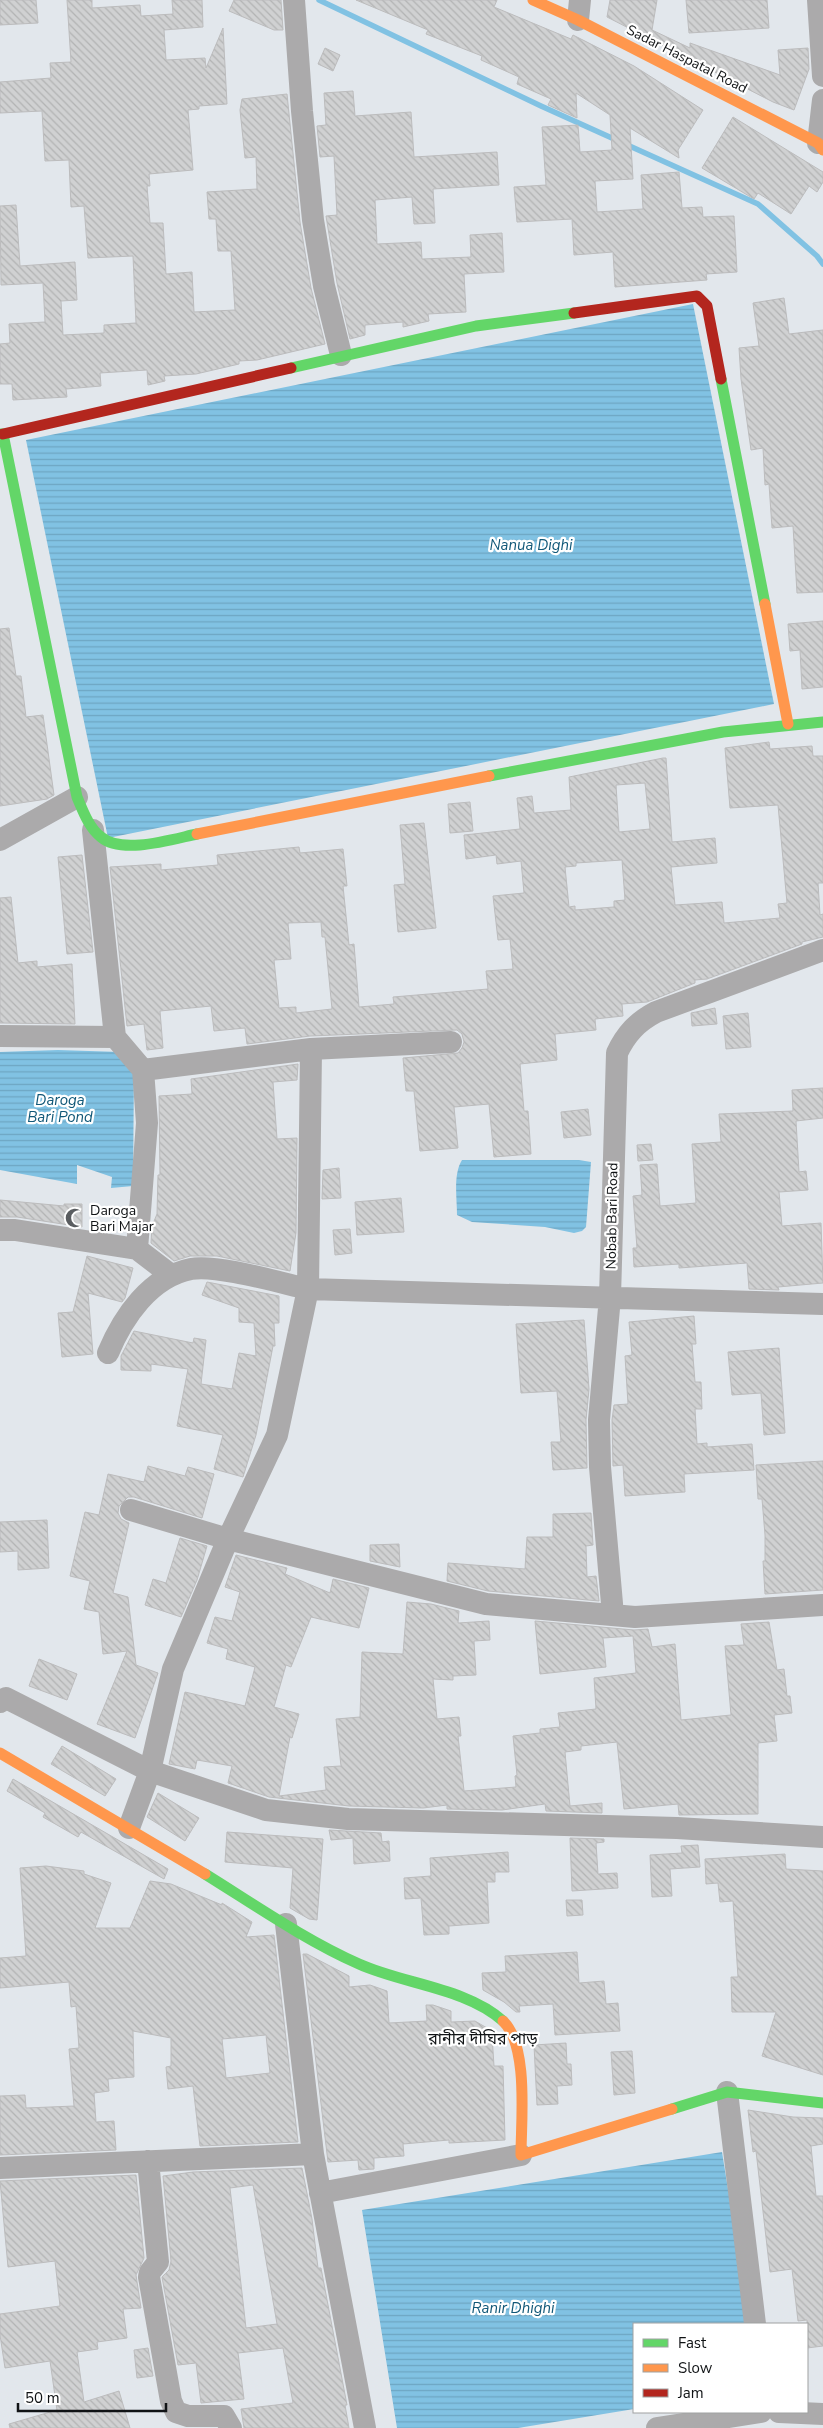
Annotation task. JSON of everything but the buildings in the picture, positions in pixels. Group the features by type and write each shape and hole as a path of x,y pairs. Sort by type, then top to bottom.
{"street":[{"path":"294,0 302,111 313,220 324,286 341,355"},
{"name":"Sadar Haspatal Road","path":"532,0 579,10 820,147"},
{"path":"818,0 823,76"},
{"path":"820,147 823,100"},
{"path":"137,1249 147,1123 143,1070 115,1037 93,830 77,797 2,434 341,355 476,326 697,296 707,306 788,724"},
{"path":"93,830 109,844 120,847 151,844 367,798 602,754 788,724 823,722"},
{"path":"0,840 77,797"},
{"name":"Nobab Bari Road","path":"613,1615 600,1467 599,1420 610,1298 617,1053 626,1036 642,1019 656,1012 823,950"},
{"path":"0,1036 115,1037"},
{"path":"143,1070 311,1049 451,1042"},
{"path":"129,1828 150,1771 172,1669 228,1539 277,1436 308,1289 311,1049"},
{"path":"0,1230 137,1249 171,1275"},
{"path":"108,1353 117,1331 138,1302 171,1275 193,1268 232,1272 308,1289 823,1304"},
{"path":"131,1510 228,1539 486,1604 635,1617 823,1605"},
{"path":"0,1702 6,1698 150,1771 266,1810 348,1819 677,1828 823,1837"},
{"path":"0,1753 129,1828 286,1924 360,1964 497,2013 508,2026 519,2058 521,2155"},
{"path":"286,1924 313,2154 365,2428"},
{"path":"320,2192 521,2155 727,2092 823,2103"},
{"path":"727,2092 755,2323"},
{"path":"0,2168 313,2154"},
{"path":"148,2162 158,2262 150,2272 149,2277 171,2401 176,2412 188,2416 224,2416 231,2428"},
{"path":"657,2428 754,2413"},
{"path":"801,2413 823,2414"}],"water":[{"name":"Nanua Dighi","path":"693,304 774,704 108,838 26,440"},
{"name":"Daroga Bari Pond","path":"58,1050 120,1052 134,1066 133,1186 111,1188 112,1177 77,1165 77,1184 0,1170 0,1052"},
{"path":"462,1160 579,1160 591,1162 586,1227 582,1231 574,1233 545,1227 472,1222 457,1215 456,1179"},
{"name":"Ranir Dhighi","path":"722,2152 750,2323 633,2323 633,2409 518,2428 397,2428 362,2210"}],"waterway":[{"path":"319,0 541,106 758,204 817,256 823,264"}],"traffic: fast":[{"path":"291,368 476,326 574,313"},
{"path":"721,379 765,604"},
{"path":"0,434 3,434 77,797 84,813 93,829 101,837 121,845 162,842 197,834"},
{"path":"489,776 723,732 823,722"},
{"path":"205,1874 280,1922 339,1955 376,1971 472,2001 503,2021"},
{"path":"672,2109 727,2092 823,2103"}],"traffic: slow":[{"path":"533,0 578,20 818,143 823,150"},
{"path":"765,604 788,724"},
{"path":"197,834 489,776"},
{"path":"0,1753 205,1874"},
{"path":"503,2021 511,2033 517,2048 520,2065 522,2085 521,2155 672,2109"}],"traffic: jam":[{"path":"574,313 697,296 707,306 721,379"},
{"path":"3,434 291,368"}],"place":[{"name":"Daroga Bari Majar","path":"75,1218"}],"district":[{"name":"রানীর দীঘির পাড়","path":"483,2039"}]}
